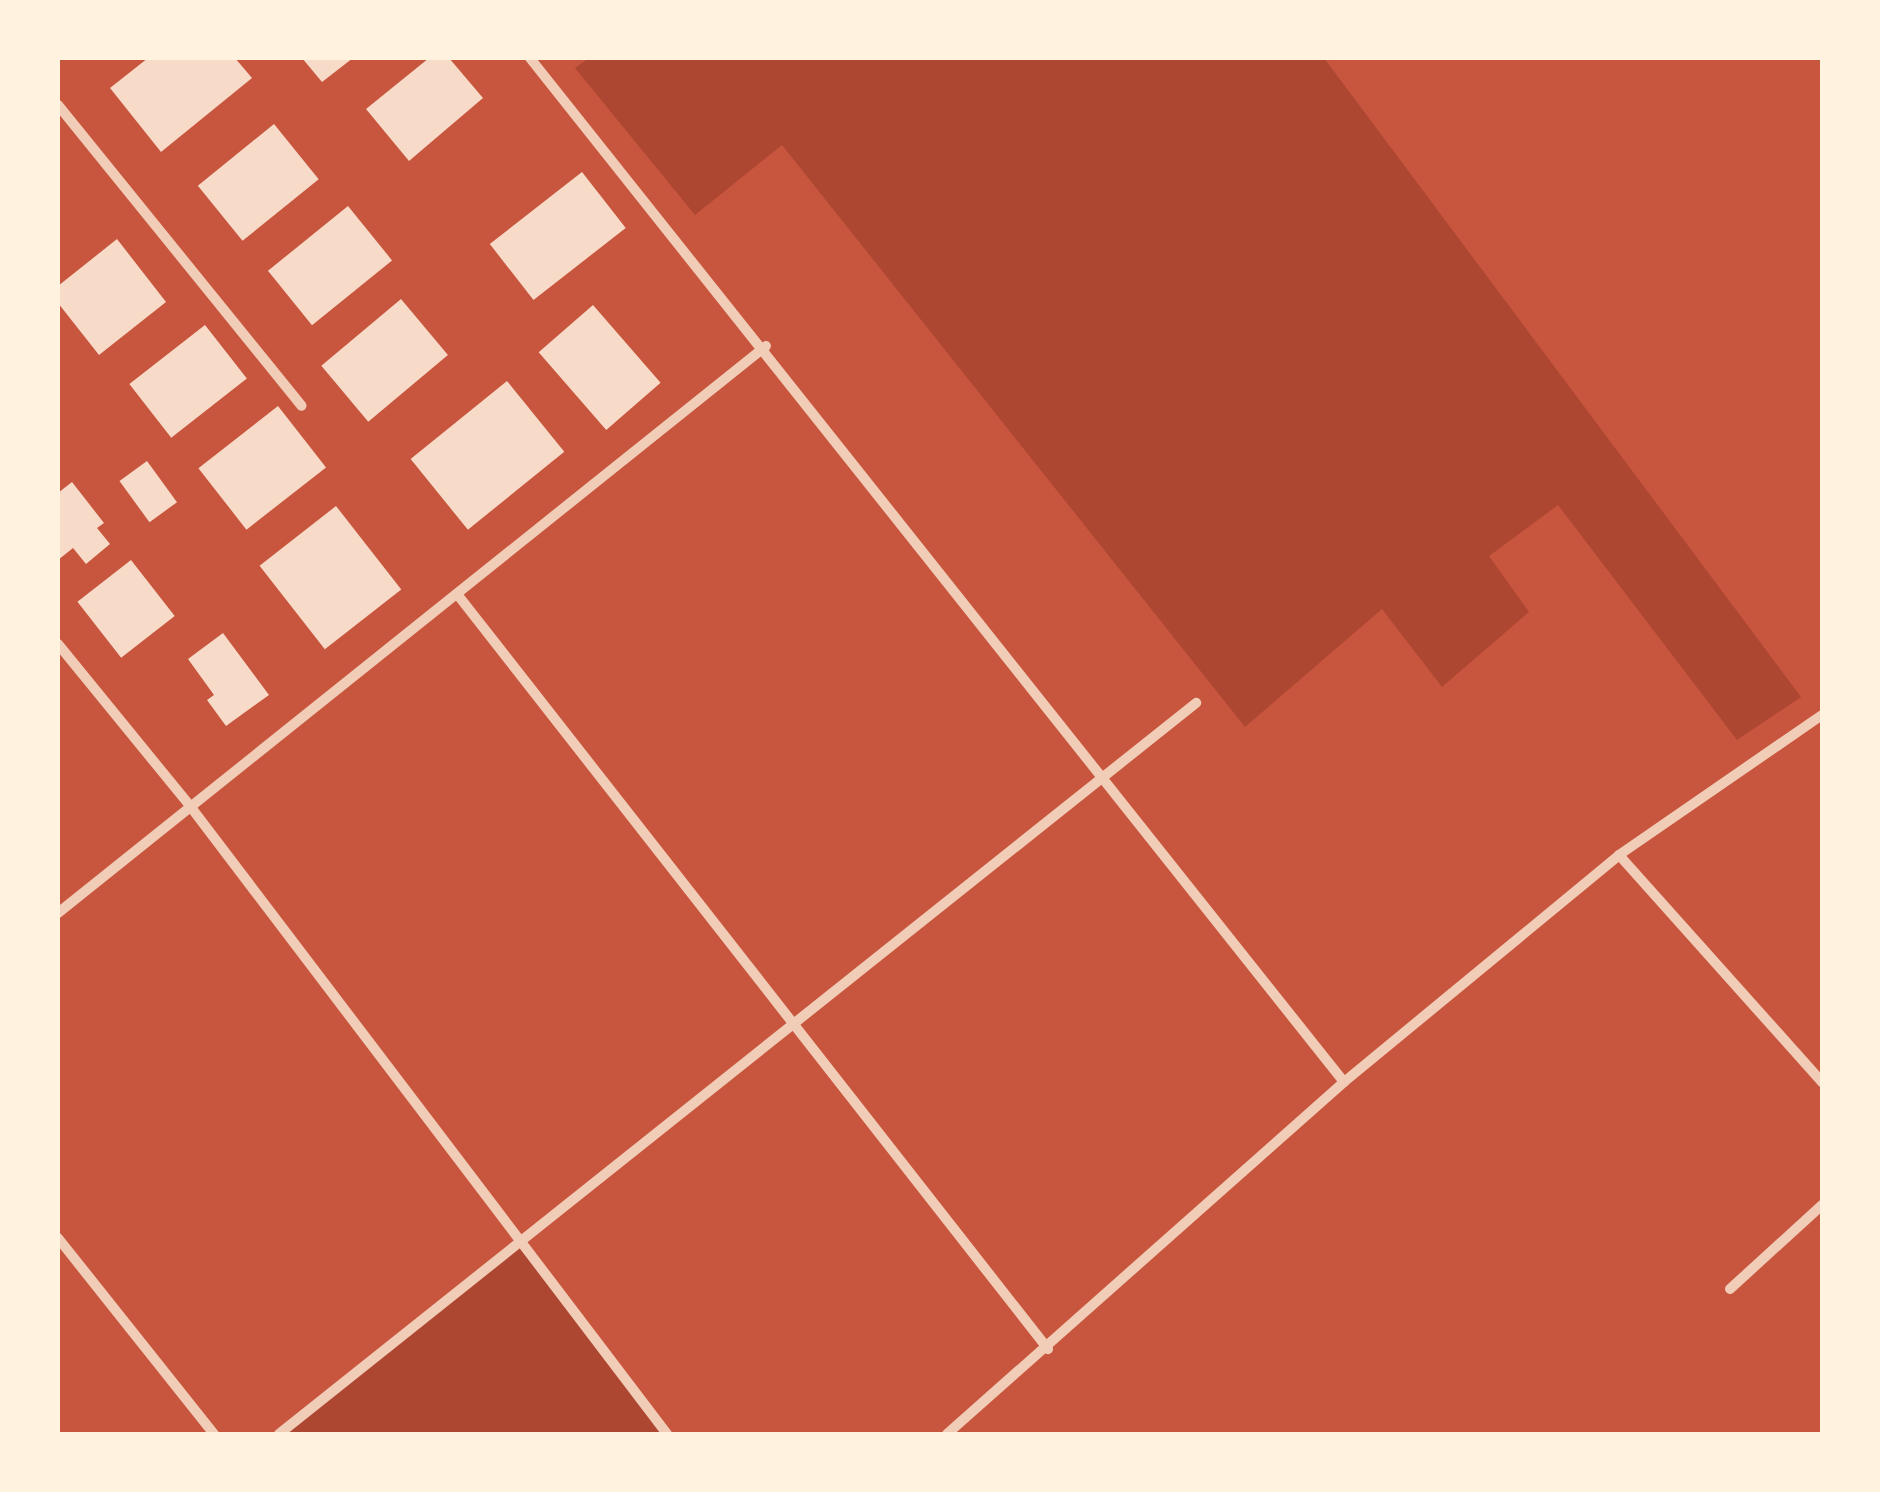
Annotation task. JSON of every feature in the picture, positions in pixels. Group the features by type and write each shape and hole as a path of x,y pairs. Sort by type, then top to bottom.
{"street":[{"path":"530,58 766,346 1344,1082"},
{"path":"58,105 302,406"},
{"path":"58,912 766,346"},
{"path":"457,594 797,1020 1048,1349"},
{"path":"58,644 190,806 667,1434"},
{"path":"278,1434 1196,703"},
{"path":"946,1434 1048,1349 1344,1082 1618,855 1822,716"},
{"path":"1618,855 1822,1082"},
{"path":"1730,1288 1822,1205"},
{"path":"58,1238 214,1434"}],"shaded area":[{"path":"589,58 1324,58 1801,697 1737,740 1558,505 1489,556 1529,612 1442,687 1382,609 1245,727 782,145 695,215 575,68"},
{"path":"522,1240 667,1434 279,1434"}],"building":[{"path":"148,58 235,58 252,78 161,152 110,88"},
{"path":"302,58 353,58 322,82"},
{"path":"429,58 449,58 483,98 409,161 366,109"},
{"path":"274,124 319,179 243,241 198,186"},
{"path":"582,172 626,228 534,300 490,244"},
{"path":"348,206 392,260 312,325 268,271"},
{"path":"117,239 166,302 99,355 58,303 58,286"},
{"path":"401,299 448,355 368,422 321,366"},
{"path":"593,305 661,383 606,430 539,352"},
{"path":"205,325 247,379 171,438 129,384"},
{"path":"507,381 564,452 468,530 411,459"},
{"path":"278,406 326,467 246,530 198,468"},
{"path":"147,461 177,502 149,522 119,481"},
{"path":"72,482 104,523 97,528 110,544 86,564 73,548 58,560 58,493"},
{"path":"336,506 401,590 325,649 260,566"},
{"path":"131,560 175,616 121,658 77,602"},
{"path":"223,633 269,695 226,726 207,700 214,695 188,659"}]}
